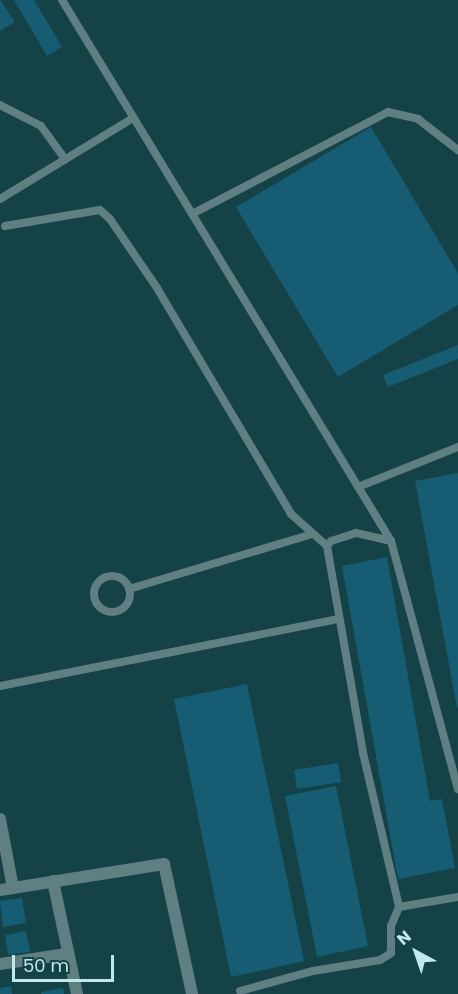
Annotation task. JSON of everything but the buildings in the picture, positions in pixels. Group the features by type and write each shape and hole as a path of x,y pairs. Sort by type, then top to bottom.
{"street":[{"path":"0,819 13,888"},
{"path":"0,890 164,864 192,994"},
{"path":"53,881 66,954 77,994"},
{"path":"0,964 66,954"}],"lane":[{"path":"62,0 391,541 405,580 458,789"},
{"path":"0,105 41,126 65,159"},
{"path":"192,214 388,112 418,118 458,150"},
{"path":"0,199 133,118"},
{"path":"5,226 100,210 110,219 201,358 291,514 309,535 327,546"},
{"path":"358,487 458,447"},
{"path":"240,991 314,971 380,960 391,953 391,926 399,907 337,619 327,546 331,541 356,533 391,541"},
{"path":"129,589 309,535"},
{"path":"111,576 122,579 129,589 129,601 116,612 104,611 93,597 95,585 111,576"},
{"path":"0,686 337,619"},
{"path":"399,907 458,897"}]}
